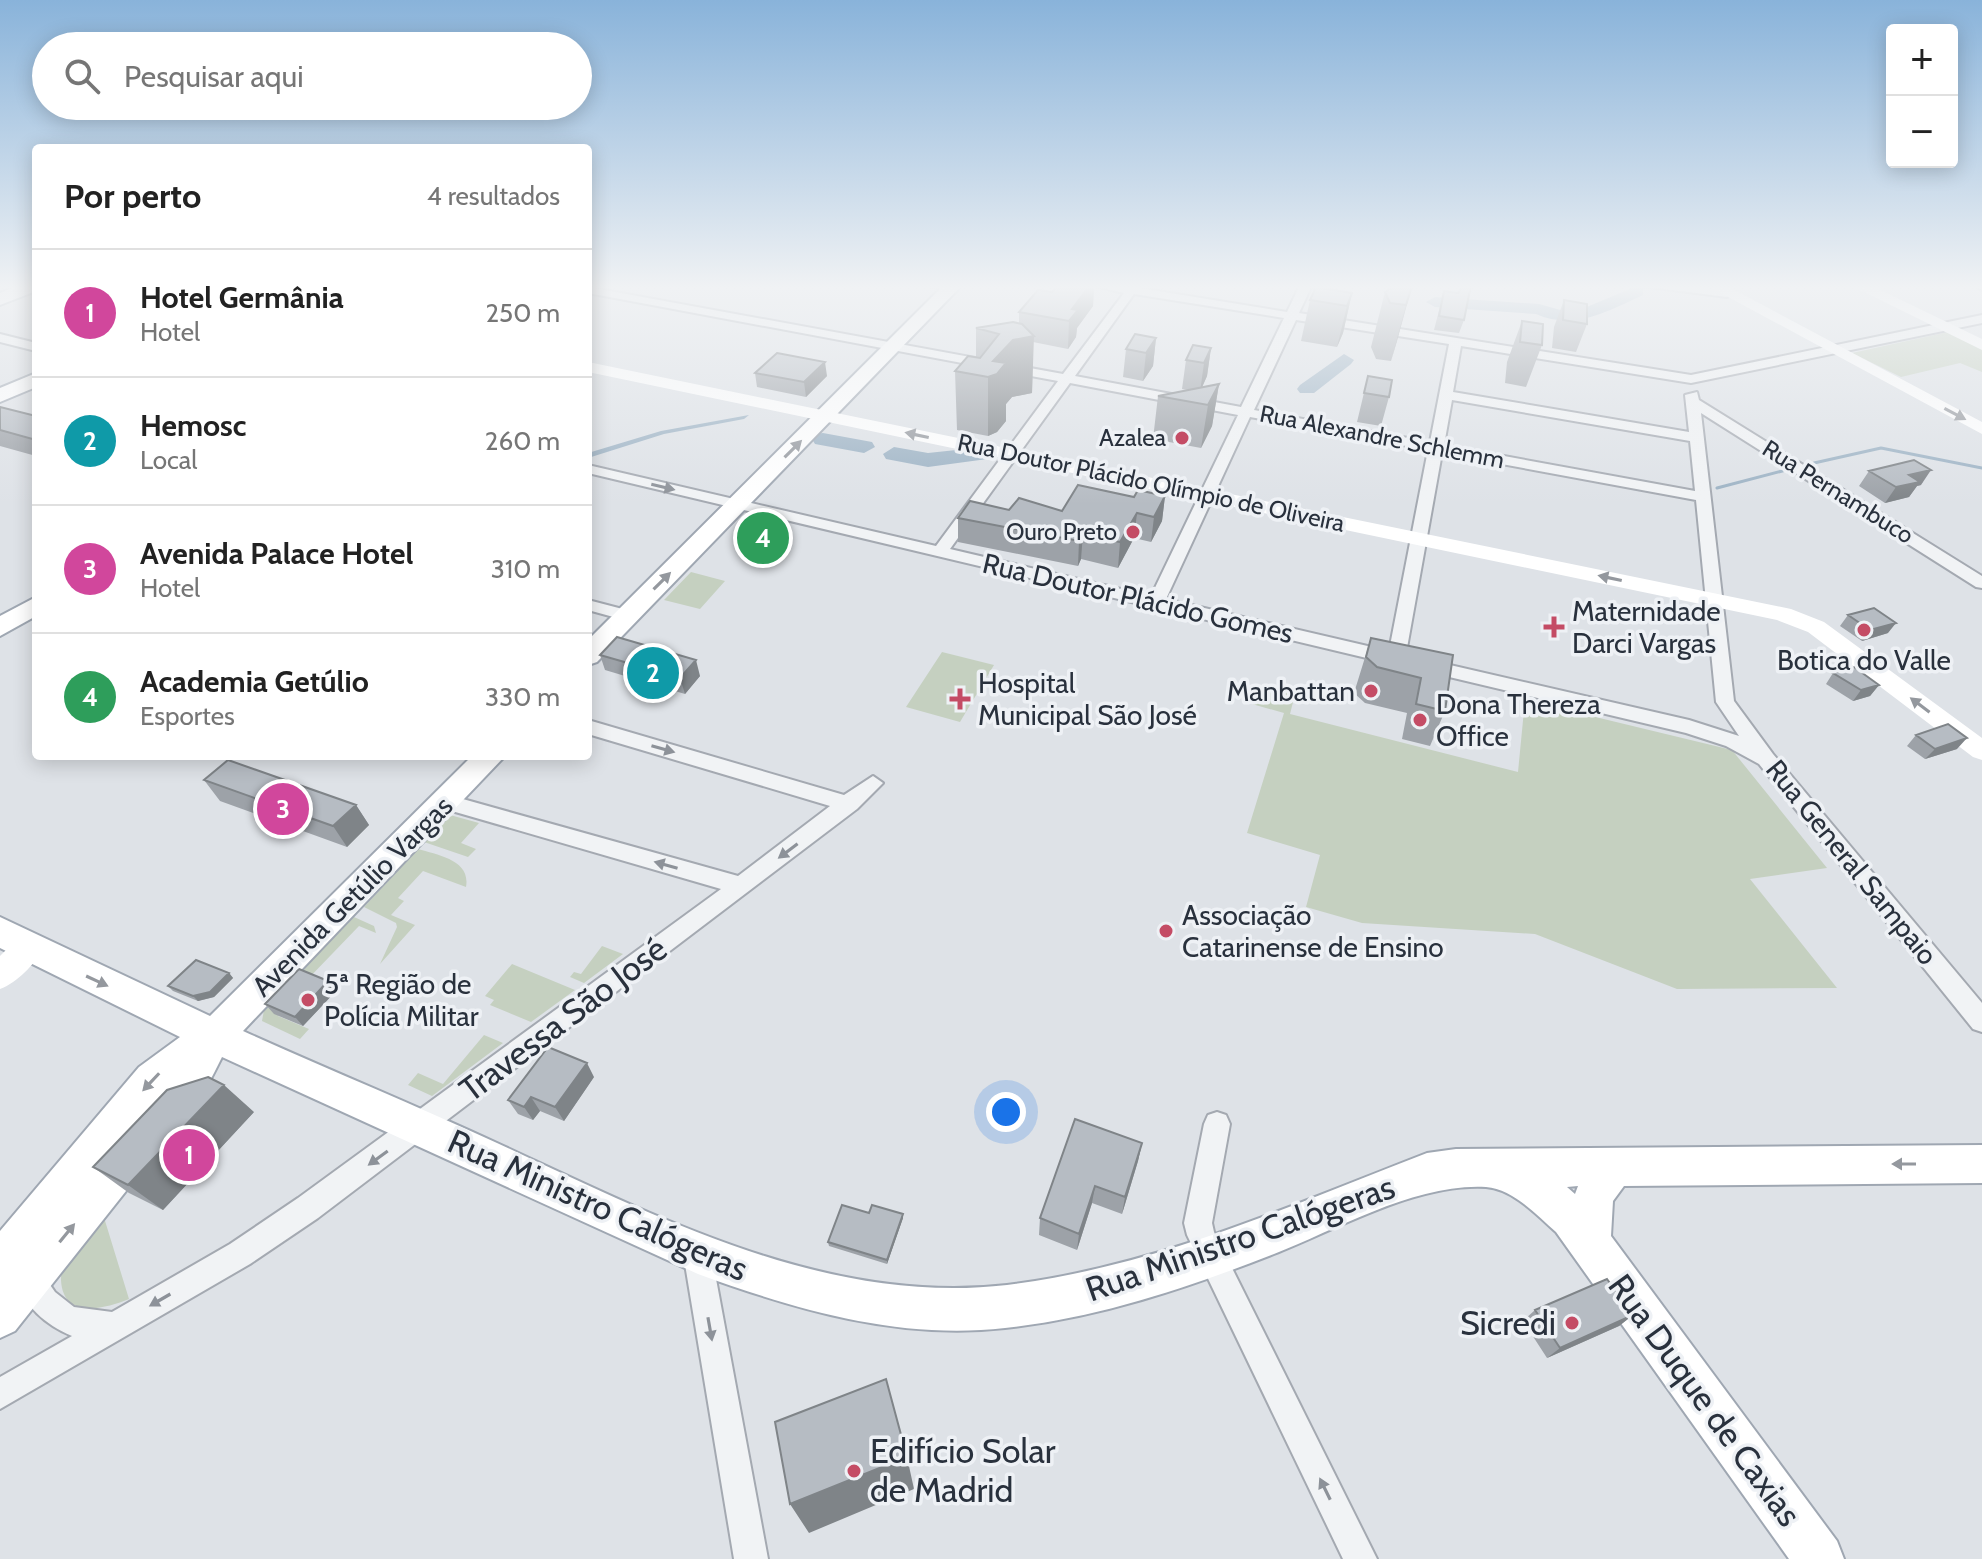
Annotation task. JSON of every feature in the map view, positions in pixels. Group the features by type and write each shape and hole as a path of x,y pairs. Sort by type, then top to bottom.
{"main road":[{"path":"592,652 882,358"},
{"path":"1849,358 1982,429"},
{"name":"Rua Doutor Plácido Olímpio de Oliveira","path":"592,368 1783,614 1816,627 1982,751"},
{"path":"0,390 32,375"},
{"path":"0,396 32,381"},
{"path":"0,628 32,608"},
{"name":"Avenida Getúlio Vargas","path":"0,1316 15,1272 182,1092 214,1036 486,760"},
{"path":"0,976 14,939"},
{"name":"Rua Ministro Calógeras","path":"14,939 214,1036 697,1252 784,1284 835,1297 939,1309 1001,1308 1063,1298 1210,1255 1427,1173 1490,1167 1982,1164"},
{"path":"1590,1241 1589,1207 1594,1190 1618,1165"},
{"name":"Rua Duque de Caxias","path":"1490,1167 1547,1195 1590,1241 1819,1559"}],"street":[{"name":"Rua Alexandre Schlemm","path":"951,358 1703,497"},
{"path":"939,552 1082,358"},
{"path":"1156,602 1272,358"},
{"path":"1396,659 1453,358"},
{"path":"1556,358 1691,379 1796,358"},
{"path":"1689,727 1710,723 1725,702 1691,379"},
{"path":"1446,395 1697,438"},
{"name":"Rua Pernambuco","path":"1693,402 1982,583"},
{"name":"Rua Doutor Plácido Gomes","path":"592,470 1689,727 1733,741 1766,759"},
{"path":"592,606 628,616"},
{"name":"Rua General Sampaio","path":"1725,702 1766,759 1982,1021"},
{"path":"592,728 850,804"},
{"name":"Travessa São José","path":"0,1394 240,1254 420,1127 850,804 873,783"},
{"path":"445,802 741,886"},
{"path":"1217,1124 1198,1223 1210,1255 1360,1559"},
{"path":"697,1252 751,1559"},
{"path":"15,1272 42,1303 66,1319 92,1327 114,1327"}],"green space":[{"path":"1862,358 1982,358 1982,372 1960,363 1901,377"},
{"path":"691,572 725,581 700,609 664,600"},
{"path":"942,652 994,665 960,722 906,707"},
{"path":"1258,685 1295,694 1290,714 1518,772 1525,700 1732,750 1827,868 1750,879 1837,988 1677,989 1535,934 1362,923 1306,907 1320,855 1247,833 1284,713 1252,704"},
{"path":"450,815 479,823 461,843 476,849 468,857 424,842"},
{"path":"418,849 458,865 466,878 466,887 423,871 398,898 404,901 391,915 415,925 380,964 396,923 364,907"},
{"path":"354,917 374,926 376,933 359,926 279,1009 278,1016 309,1029 300,1039 262,1021 264,1010"},
{"path":"602,946 623,954 584,983 570,977 574,972 581,974"},
{"path":"512,964 575,990 531,1022 490,1005 494,1000 485,996"},
{"path":"484,1035 503,1043 432,1096 408,1085 418,1073 443,1084"},
{"path":"102,1211 129,1299 108,1306 86,1308 69,1301 63,1293 63,1264 73,1244"}],"water":[{"path":"749,415 744,419 664,434 592,457 592,452 661,431"}],"building":[{"path":"772,358 802,358 825,362 804,382 755,373"},
{"path":"966,358 996,358 993,361 1006,363 997,374 988,377 955,371"},
{"path":"1187,358 1206,358 1204,363 1186,360"},
{"path":"1368,376 1392,380 1389,397 1364,393"},
{"path":"1219,384 1208,405 1158,396"},
{"path":"0,407 32,415 32,439 0,430"},
{"path":"1914,460 1931,470 1909,475 1920,482 1896,487 1869,471"},
{"path":"1078,485 1134,497 1138,490 1165,496 1154,517 1137,513 1120,542 1083,534 1079,541 958,518 970,501 1009,510 1019,498 1062,511"},
{"path":"1874,608 1896,623 1870,630 1848,615"},
{"path":"617,637 696,660 680,678 600,655"},
{"path":"1371,638 1453,655 1445,711 1416,704 1421,678 1377,667 1366,657"},
{"path":"1854,667 1879,685 1861,690 1833,673"},
{"path":"1948,724 1967,738 1935,749 1916,735"},
{"path":"228,760 356,805 333,826 204,780"},
{"path":"196,960 229,973 210,992 193,996 168,986"},
{"path":"299,969 328,981 295,1017 265,1004"},
{"path":"548,1047 587,1063 555,1107 531,1097 524,1107 508,1100"},
{"path":"208,1077 224,1085 128,1185 93,1167 167,1090"},
{"path":"1075,1119 1142,1143 1125,1197 1095,1186 1079,1234 1040,1218"},
{"path":"842,1205 869,1213 872,1205 903,1214 887,1260 828,1242"},
{"name":"Sicredi","path":"1607,1279 1633,1315 1560,1348 1535,1310"},
{"path":"886,1379 907,1457 790,1504 775,1422"}],"waterway":[{"path":"1307,389 1344,360"},
{"path":"823,439 864,447"},
{"path":"1814,463 1881,448 1982,468"},
{"path":"894,454 928,460 994,452"},
{"path":"1717,488 1786,470"}],"place":[{"name":"Azalea","path":"1182,438"},
{"name":"Ouro Preto","path":"1133,532"},
{"name":"Academia Getúlio","path":"763,538"},
{"name":"Maternidade Darci Vargas","path":"1554,627"},
{"name":"Botica do Valle","path":"1864,630"},
{"name":"Hemosc","path":"653,673"},
{"name":"Manbattan","path":"1371,691"},
{"name":"Hospital Municipal São José","path":"960,699"},
{"name":"Dona Thereza Office","path":"1420,720"},
{"name":"Avenida Palace Hotel","path":"283,809"},
{"name":"Associação Catarinense de Ensino","path":"1166,931"},
{"name":"5ª Região de Polícia Militar","path":"308,1000"},
{"name":"Hotel Germânia","path":"189,1155"},
{"name":"Sicredi","path":"1572,1323"},
{"name":"Edifício Solar de Madrid","path":"854,1471"}]}
